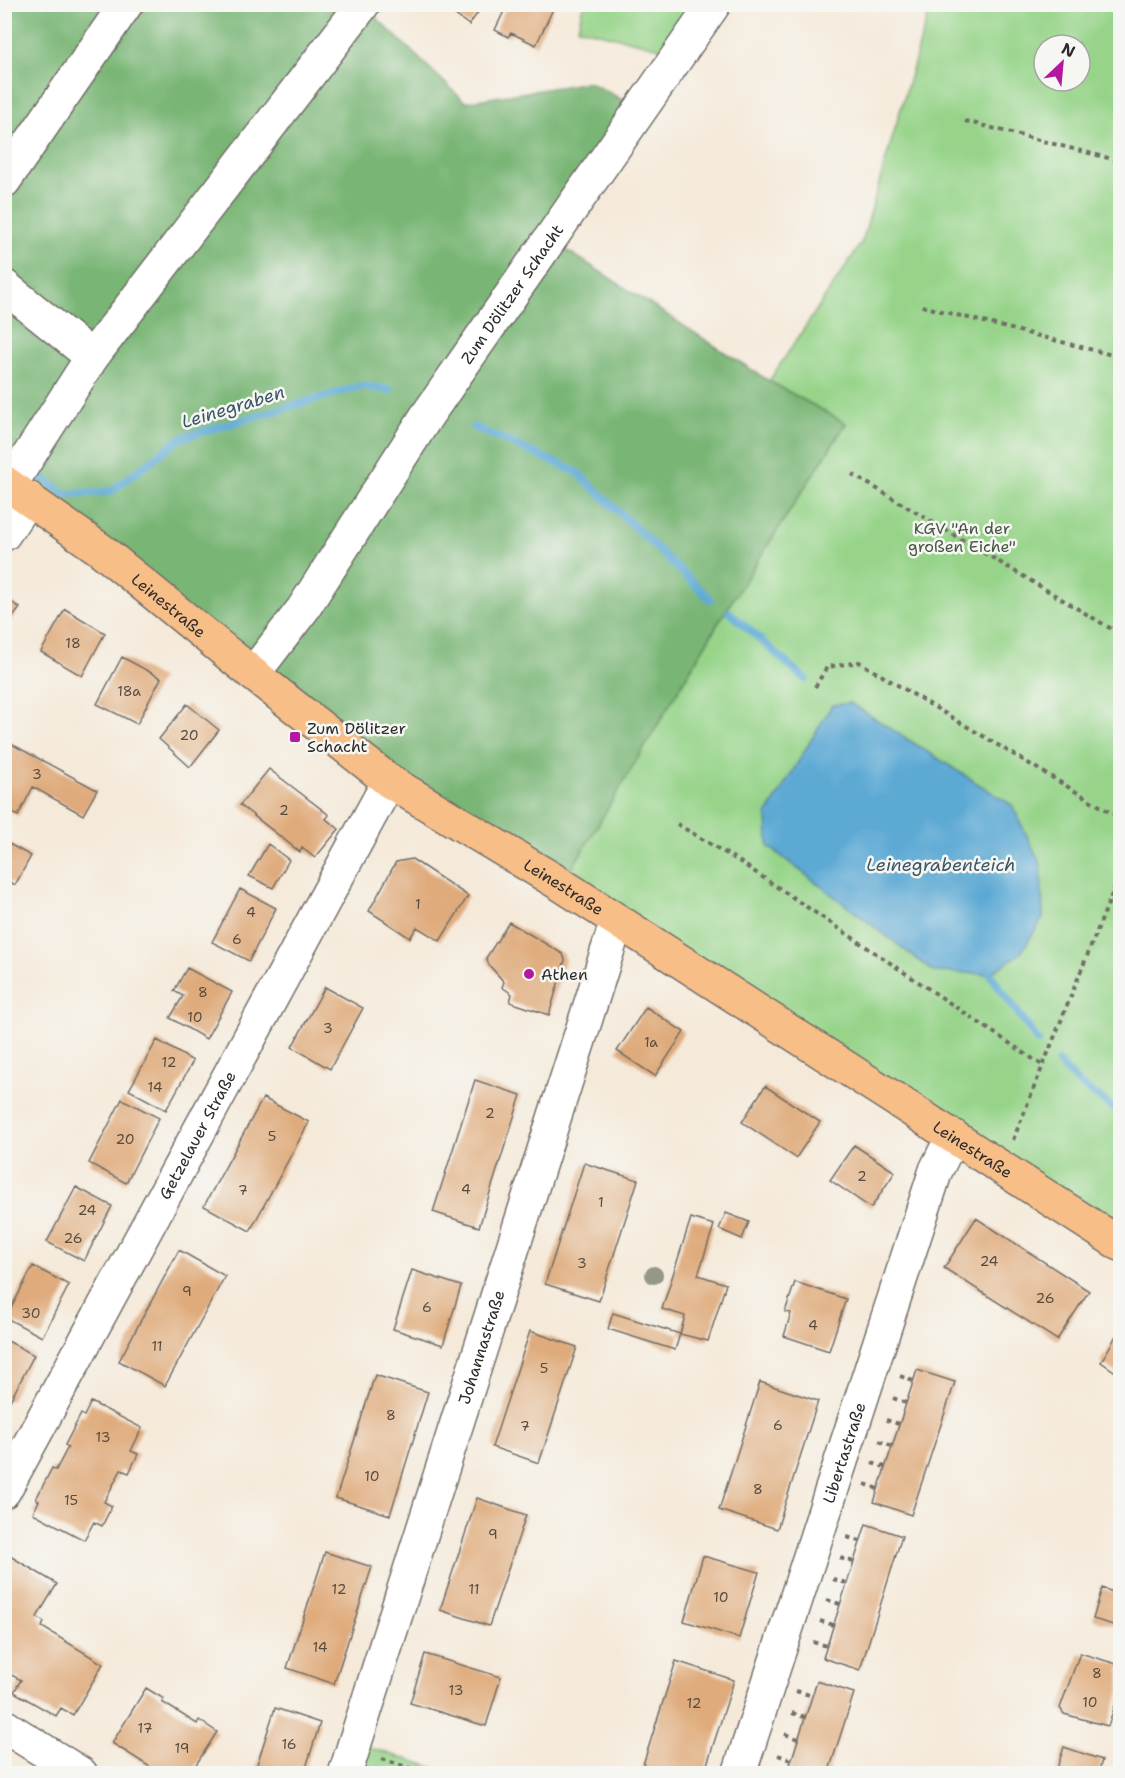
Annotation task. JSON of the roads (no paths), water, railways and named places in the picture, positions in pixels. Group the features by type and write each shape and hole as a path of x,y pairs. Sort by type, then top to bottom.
{"main road":[{"name":"Leinestraße","path":"18,479 253,674 389,781 562,885 1120,1244"}],"street":[{"path":"4,181 126,4"},
{"path":"4,534 18,479 92,357 363,4"},
{"name":"Zum Dölitzer Schacht","path":"253,674 303,609 426,417 714,4"},
{"path":"4,286 92,357"},
{"name":"Getzelauer Straße","path":"4,1491 389,781"},
{"name":"Johannastraße","path":"348,1762 616,921"},
{"name":"Libertastraße","path":"739,1773 936,1170 953,1136"},
{"path":"4,1726 81,1773"}],"water":[{"name":"Leinegrabenteich","path":"850,703 1012,805 1041,865 1043,918 1021,953 990,974 934,972 768,846 767,814 832,705"}],"waterway":[{"name":"Leinegraben","path":"29,468 65,494 110,492 181,438 361,386 390,390"},
{"name":"Leinegraben","path":"474,427 577,472 710,599"},
{"name":"Leinegraben","path":"4,452 18,461"},
{"name":"Leinegraben","path":"729,612 805,679"},
{"name":"Leinegraben","path":"990,974 1038,1041"},
{"name":"Leinegraben","path":"1058,1062 1078,1083 1120,1112"}],"place":[{"name":"Zum Dölitzer Schacht","path":"295,737"},
{"name":"Athen","path":"529,974"}],"park label":[{"name":"KGV \"An der großen Eiche\"","path":"962,537"}]}
